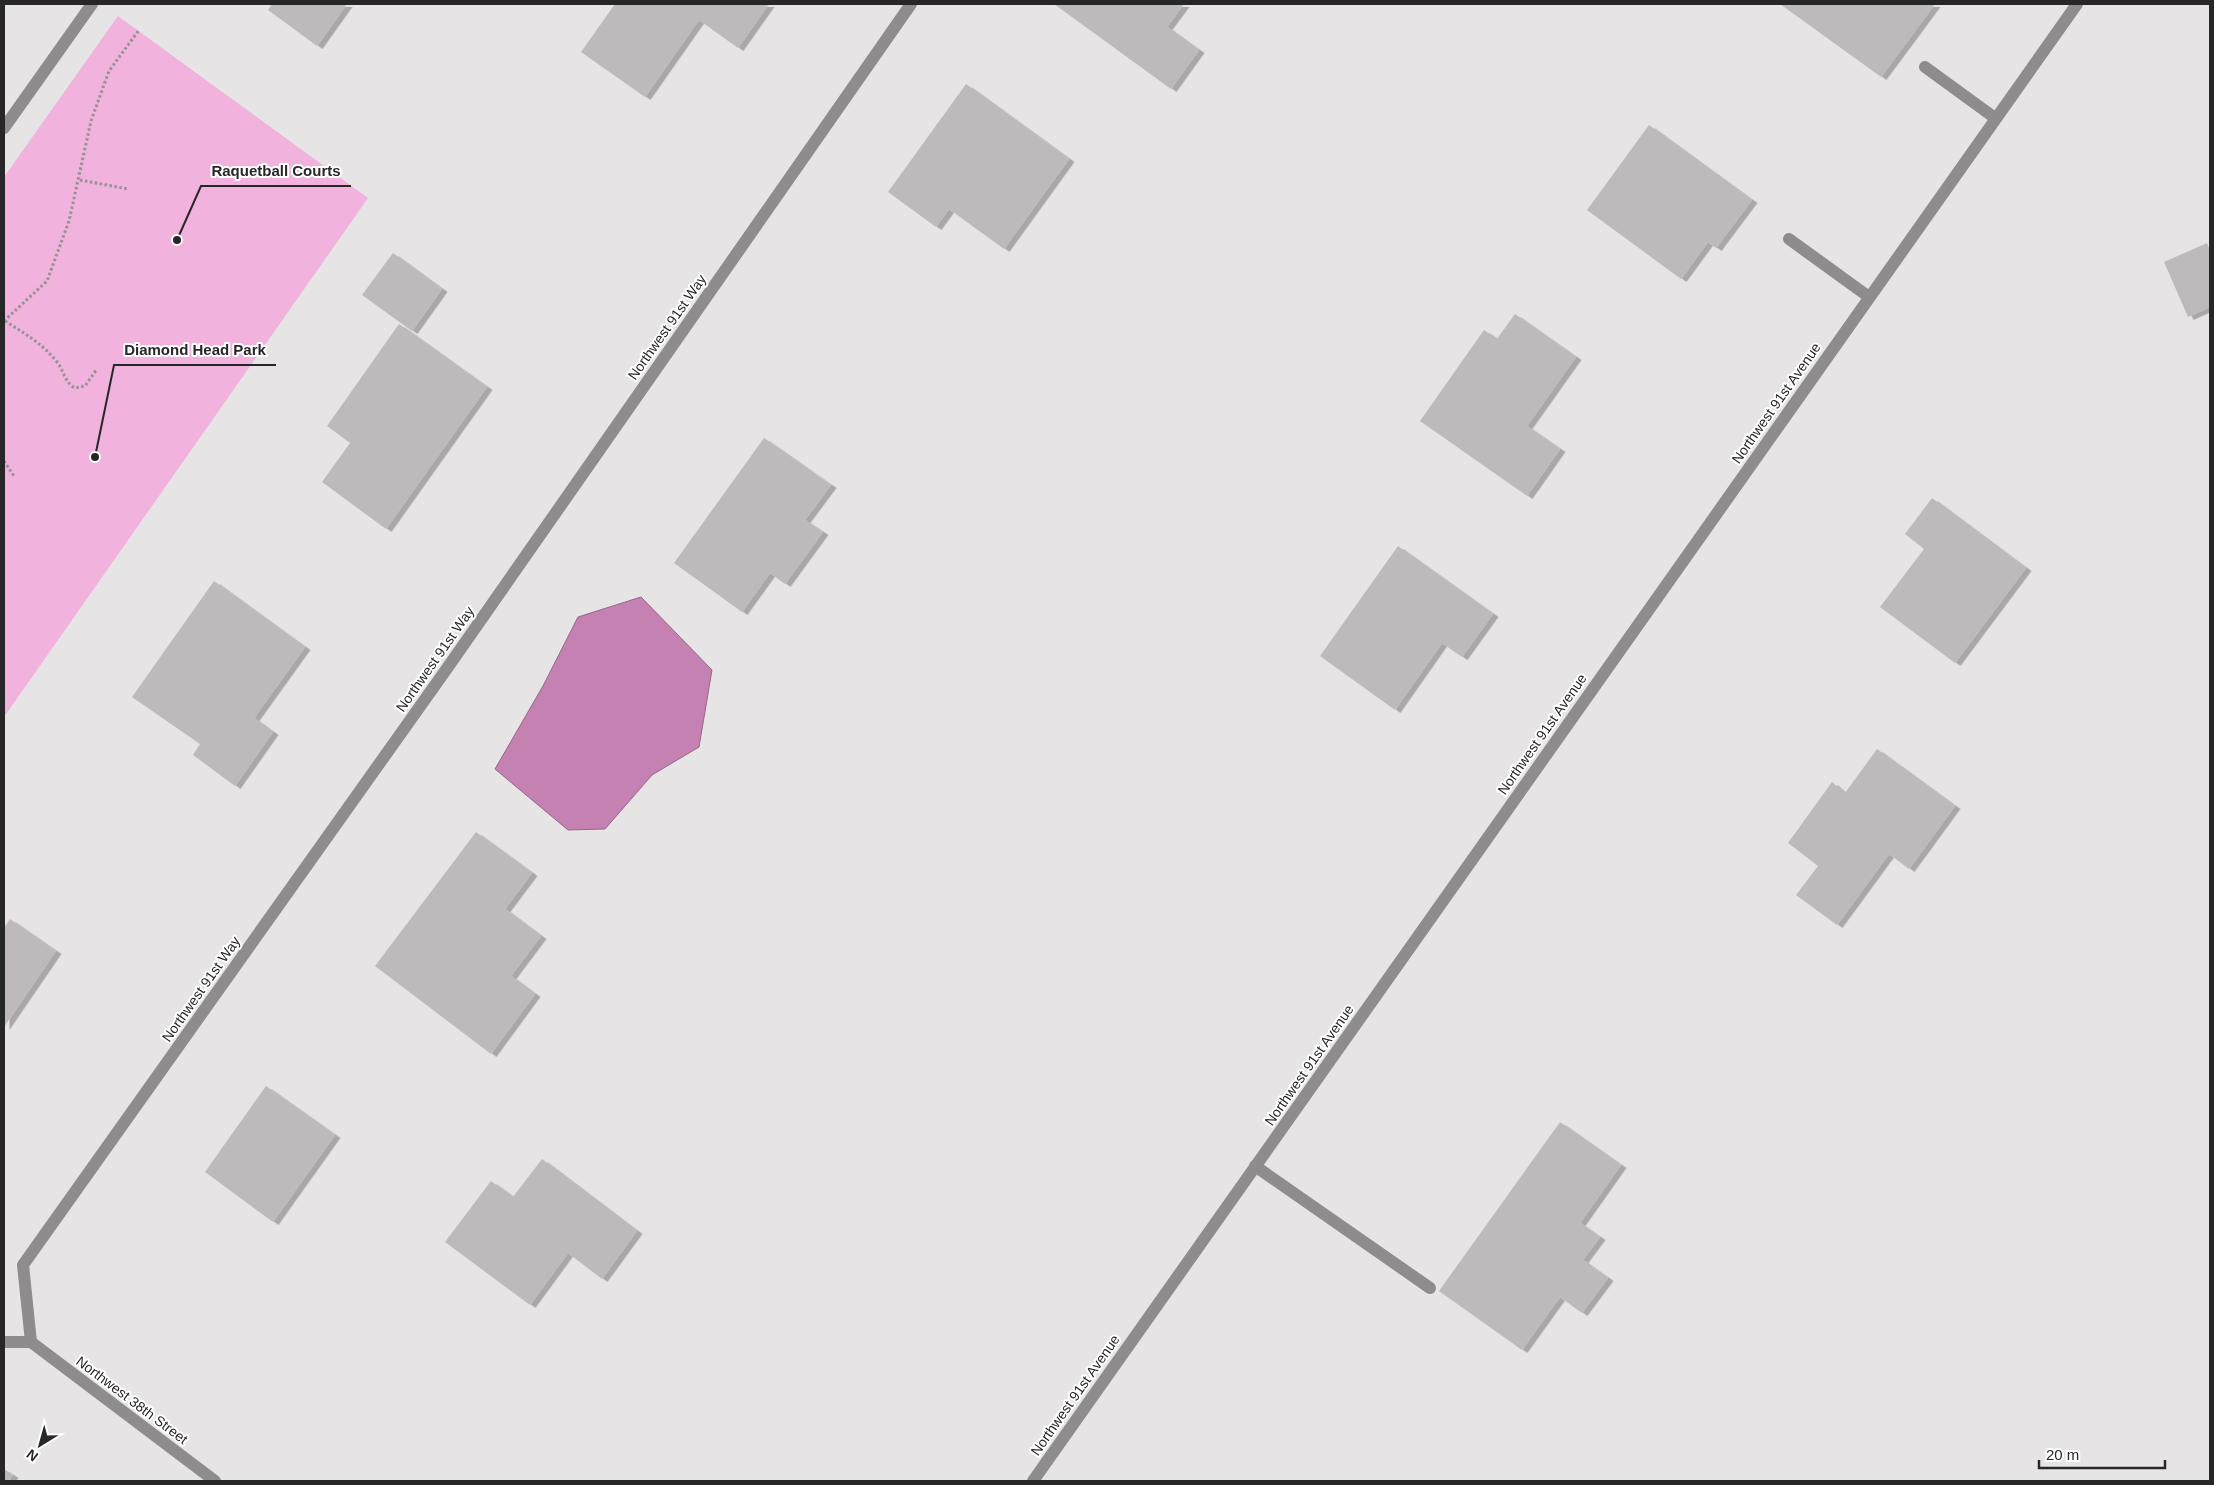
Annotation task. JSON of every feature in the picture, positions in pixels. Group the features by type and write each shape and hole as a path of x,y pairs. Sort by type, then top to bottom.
{"street":[{"path":"4,128 92,4"},
{"name":"Northwest 91st Way","path":"31,1342 24,1265 448,667 911,4"},
{"name":"Northwest 91st Avenue","path":"1032,1481 2077,4"},
{"path":"1926,67 1995,118"},
{"path":"1789,239 1869,297"},
{"path":"1256,1166 1430,1288"},
{"path":"4,1342 31,1342"},
{"name":"Northwest 38th Street","path":"31,1342 215,1481"}],"path":[{"path":"97,369 85,386 75,388 70,385 58,364 38,341 4,321 47,281 69,221 80,180 91,121 109,72 139,30"},
{"path":"80,180 128,189"},
{"path":"4,461 14,476"}],"shaded area":[{"path":"118,16 368,198 4,717 4,177"},
{"path":"641,597 712,670 699,747 652,775 605,829 568,830 495,769 543,686 578,617"}],"building":[{"path":"272,4 347,4 317,46 268,10"},
{"path":"615,4 769,4 738,48 699,20 645,97 581,52"},
{"path":"1054,4 1184,4 1167,27 1199,50 1171,89"},
{"path":"1780,4 1935,4 1881,77"},
{"path":"966,84 1069,159 1004,249 949,209 936,227 888,192"},
{"path":"1649,125 1752,200 1716,248 1708,242 1681,279 1587,210"},
{"path":"2207,243 2210,251 2210,307 2188,317 2164,262"},
{"path":"393,253 442,289 412,331 362,295"},
{"path":"1515,314 1576,357 1527,426 1560,449 1527,496 1420,421 1484,330 1497,339"},
{"path":"399,324 487,387 386,529 322,482 350,443 327,426"},
{"path":"764,438 831,485 805,520 823,532 785,584 770,573 742,612 674,563"},
{"path":"1932,498 2026,568 1955,663 1880,607 1924,549 1905,534"},
{"path":"1398,546 1493,614 1462,657 1442,643 1395,710 1320,656"},
{"path":"214,581 305,647 254,718 273,732 235,786 193,755 200,744 132,697"},
{"path":"1877,749 1955,806 1909,869 1889,854 1837,925 1796,895 1818,866 1788,843 1832,782 1845,793"},
{"path":"476,832 532,873 505,909 541,936 511,976 535,994 491,1054 375,966"},
{"path":"10,919 56,951 4,1027 4,928"},
{"path":"266,1086 335,1135 273,1222 205,1172"},
{"path":"1560,1122 1621,1165 1580,1223 1600,1237 1583,1260 1608,1278 1582,1313 1560,1297 1522,1350 1439,1291"},
{"path":"542,1159 637,1231 602,1279 568,1253 530,1305 445,1242 491,1181 513,1197"},
{"path":"4,1469 13,1475 8,1481 4,1481"}],"place":[{"name":"Raquetball Courts","path":"177,240"},
{"name":"Diamond Head Park","path":"95,457"}]}
